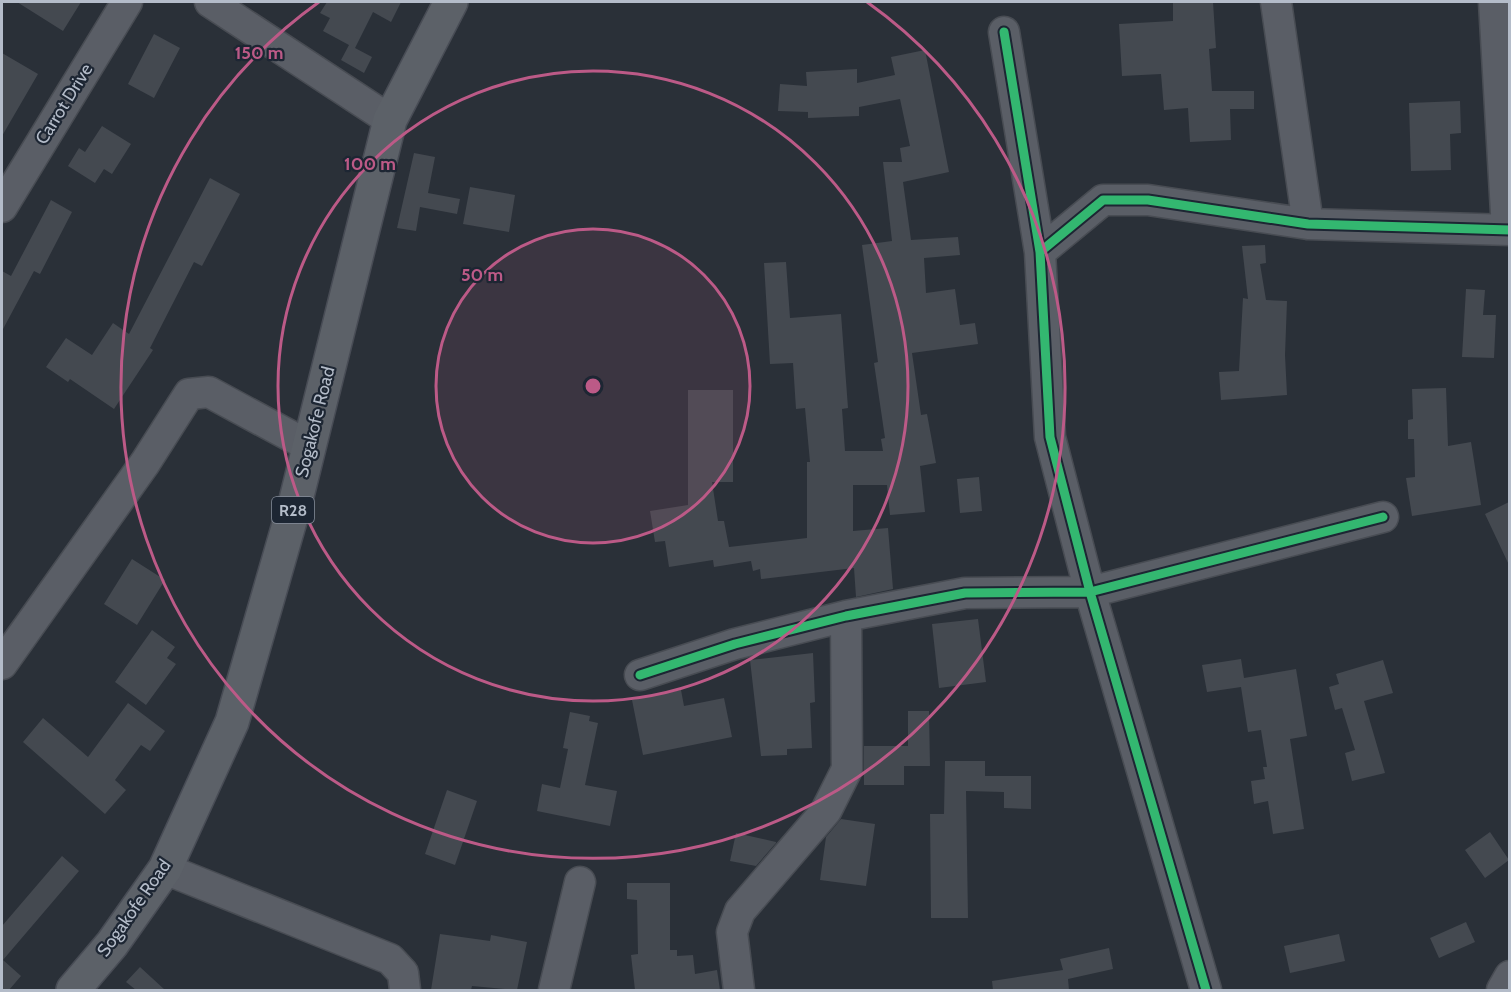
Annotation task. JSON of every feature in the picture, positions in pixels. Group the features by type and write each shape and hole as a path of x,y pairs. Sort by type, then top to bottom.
{"main road":[{"name":"Sogakofe Road","path":"73,990 112,944 165,869 232,722 309,446 390,120 451,2"}],"street":[{"name":"Carrot Drive","path":"2,207 127,2"},
{"path":"210,2 390,120"},
{"path":"1276,2 1308,225"},
{"path":"1040,252 1103,200 1148,200 1308,225 1508,230 1494,2"},
{"path":"1004,32 1040,252 1050,437 1090,592 1206,990"},
{"path":"2,664 145,463 189,394 209,392 309,446"},
{"path":"640,675 735,644 846,616 965,593 1090,592 1383,517"},
{"path":"739,990 732,932 740,911 826,811 847,769 846,616"},
{"path":"165,869 390,958 403,973 405,990"},
{"path":"554,990 580,882"},
{"path":"1502,990 1509,976"}],"building":[{"path":"17,2 81,2 63,31"},
{"path":"327,2 401,2 391,22 373,12 355,48 372,57 364,73 341,60 349,45 323,31 330,18 320,13"},
{"path":"1173,2 1213,2 1216,48 1209,49 1212,91 1254,91 1254,109 1230,109 1231,140 1190,142 1188,108 1164,110 1161,74 1122,76 1119,24 1173,21"},
{"path":"154,34 180,48 154,98 128,84"},
{"path":"925,50 949,172 903,182 911,240 958,237 960,255 924,258 926,293 955,289 960,325 975,323 978,344 912,353 921,415 927,414 936,463 920,466 925,512 890,515 887,485 853,485 853,531 888,528 893,589 856,597 854,568 761,579 760,569 753,571 751,561 714,567 713,560 669,567 665,541 655,542 650,511 688,505 688,390 733,390 733,482 712,482 718,521 724,521 729,547 807,538 807,462 810,462 805,408 796,409 793,363 770,364 764,263 786,262 790,318 841,314 848,408 842,409 845,451 883,451 881,439 885,438 874,363 878,362 862,245 892,241 883,162 902,162 900,148 910,146 900,99 859,107 859,116 808,118 808,112 778,111 780,84 807,86 806,72 857,69 857,83 895,75 891,57"},
{"path":"2,53 38,74 2,136"},
{"path":"1460,101 1461,133 1450,134 1451,170 1411,171 1409,103"},
{"path":"102,126 131,144 112,174 104,169 95,183 68,166 79,148 85,152"},
{"path":"414,153 435,157 428,193 460,199 457,214 420,207 416,231 397,228"},
{"path":"210,178 240,194 202,266 194,262 150,348 153,350 114,409 70,379 68,382 46,367 66,338 92,355 113,323 129,334"},
{"path":"470,187 515,195 509,232 463,224"},
{"path":"51,200 72,212 40,274 34,271 2,331 2,271 11,276"},
{"path":"1265,245 1266,263 1260,264 1266,300 1287,301 1285,355 1287,395 1221,400 1219,372 1239,371 1243,298 1248,299 1242,246"},
{"path":"1466,289 1485,290 1483,315 1496,315 1494,358 1462,357"},
{"path":"1446,388 1448,446 1471,442 1481,505 1412,516 1406,478 1415,477 1414,439 1408,439 1408,420 1413,419 1412,389"},
{"path":"979,477 982,511 960,513 957,479"},
{"path":"1509,502 1509,565 1485,514"},
{"path":"132,559 165,580 137,625 104,604"},
{"path":"978,619 986,682 939,688 932,624"},
{"path":"152,630 175,647 167,658 176,664 146,705 115,682"},
{"path":"813,653 815,702 810,703 812,748 787,749 787,755 761,756 750,660"},
{"path":"1241,659 1244,678 1296,669 1307,736 1290,739 1304,829 1273,834 1268,801 1254,804 1251,781 1265,779 1263,767 1267,767 1261,730 1248,732 1241,687 1207,692 1202,665"},
{"path":"1383,660 1393,693 1364,701 1385,773 1352,781 1345,753 1355,750 1342,708 1335,710 1329,687 1339,684 1336,674"},
{"path":"681,690 684,706 724,698 732,737 643,755 632,700"},
{"path":"128,703 165,731 150,751 141,745 115,780 126,790 105,814 23,742 43,718 88,757"},
{"path":"908,711 929,711 930,766 904,766 904,785 864,785 864,746 908,746"},
{"path":"570,712 590,716 589,721 598,723 585,785 617,791 610,826 537,811 542,784 560,788 568,749 563,748"},
{"path":"945,761 985,761 985,776 1031,776 1031,809 1004,808 1004,792 966,791 968,918 931,918 930,814 944,814"},
{"path":"447,790 477,801 455,865 425,854"},
{"path":"841,819 875,824 866,886 820,880 826,837"},
{"path":"1490,832 1509,860 1485,878 1465,850"},
{"path":"736,833 776,843 756,866 730,861"},
{"path":"62,856 79,871 3,960 21,976 9,990 2,990 2,926"},
{"path":"627,883 670,883 670,950 677,950 677,956 693,955 695,974 717,970 720,990 635,990 631,955 638,954 637,900 627,899"},
{"path":"1466,922 1475,942 1439,958 1430,938"},
{"path":"440,934 490,941 491,935 527,942 517,990 472,986 471,990 431,990"},
{"path":"1339,934 1345,961 1290,973 1284,946"},
{"path":"1109,948 1113,969 1068,979 1069,990 993,990 992,981 1063,970 1060,959"},
{"path":"140,967 165,990 136,990 126,982"}],"cycle path":[{"path":"1004,32 1040,252 1050,437 1090,592 1206,990"},
{"path":"1040,252 1103,200 1148,200 1308,224 1510,230"},
{"path":"640,675 735,644 846,616 965,593 1090,592 1383,517"}]}
